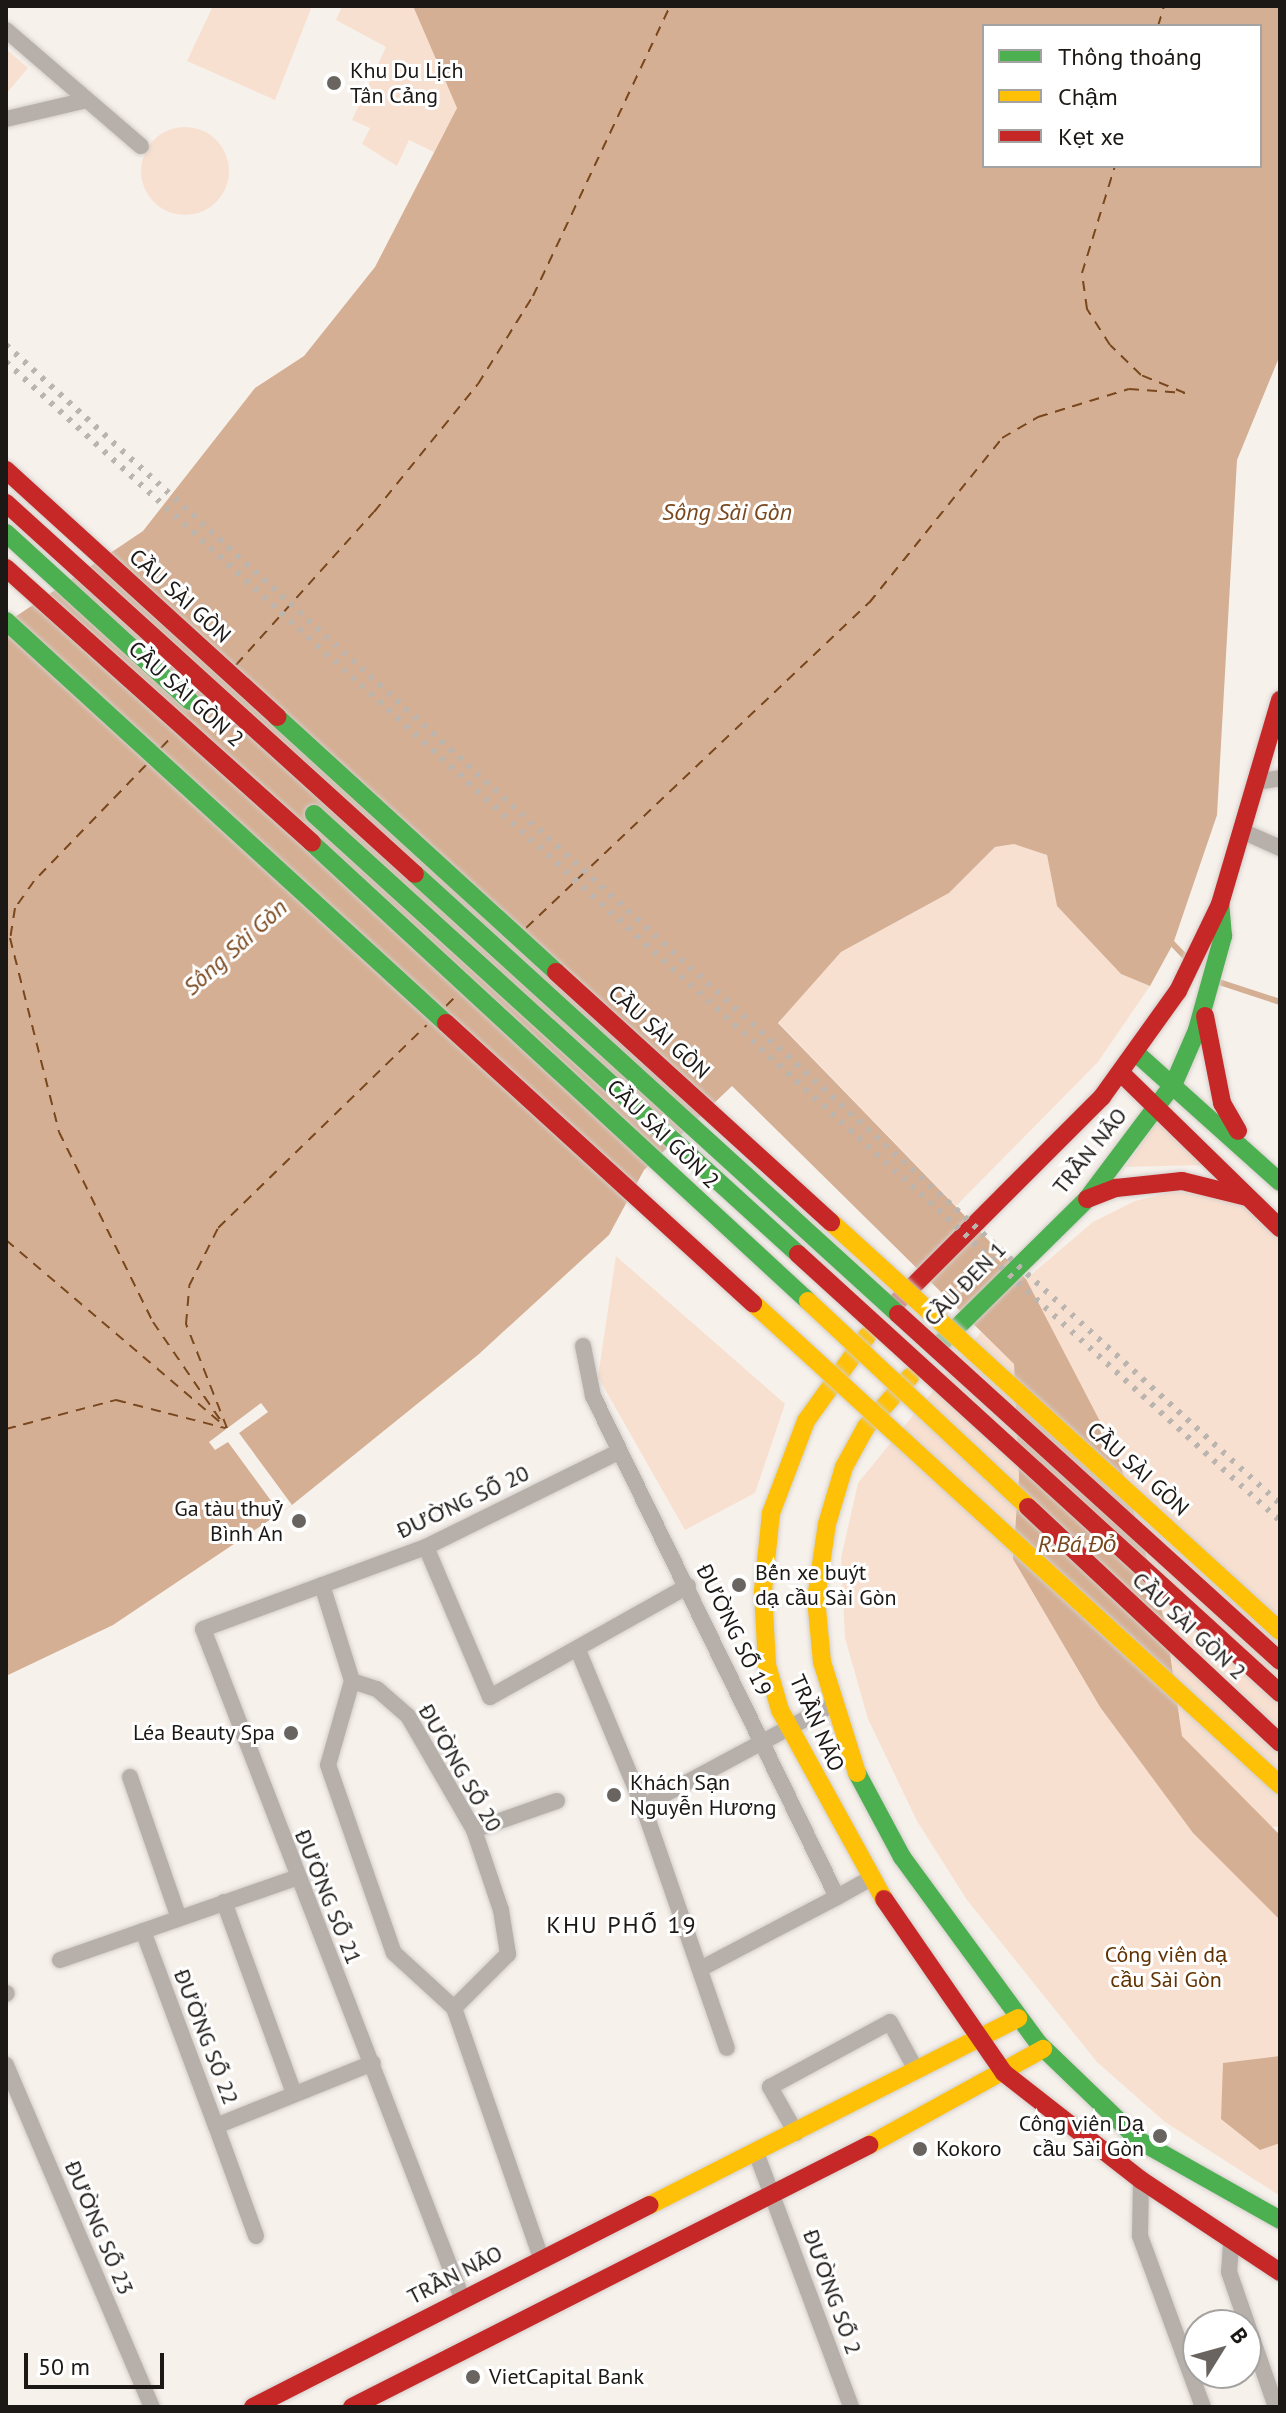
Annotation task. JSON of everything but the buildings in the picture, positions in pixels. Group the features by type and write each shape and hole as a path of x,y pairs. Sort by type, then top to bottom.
{"main road":[{"name":"CẦU SÀI GÒN","path":"6,470 1280,1631"},
{"name":"CẦU SÀI GÒN","path":"6,503 1280,1661"},
{"path":"6,533 206,716"},
{"name":"CẦU SÀI GÒN 2","path":"6,568 479,993 1280,1743"},
{"path":"6,621 1280,1785"},
{"path":"1220,904 1280,700"},
{"path":"301,802 1280,1693"},
{"name":"TRẦN NÃO","path":"996,1204 1121,1073 1136,1053 1178,991 1204,927 1220,904"},
{"name":"TRẦN NÃO","path":"1038,1243 1087,1199 1174,1083 1204,1001 1223,936 1220,904"},
{"path":"1204,1001 1206,1041 1222,1103 1247,1146"},
{"path":"1136,1053 1247,1146 1280,1182"},
{"path":"1121,1073 1158,1103 1280,1228"},
{"path":"1087,1199 1116,1188 1182,1181 1252,1198"},
{"name":"CẦU ĐEN 1","path":"884,1314 996,1204"},
{"name":"CẦU ĐEN 1","path":"927,1358 1038,1243"},
{"name":"TRẦN NÃO","path":"884,1314 822,1393 771,1513 763,1583 767,1665 790,1731 870,1879 1004,2073 1141,2180 1231,2244 1280,2272"},
{"name":"TRẦN NÃO","path":"927,1358 857,1442 827,1524 816,1599 822,1662 858,1775 902,1857 1043,2049 1140,2141 1280,2220"},
{"name":"TRẦN NÃO","path":"253,2407 541,2258 757,2155 915,2068 981,2040 1018,2018"},
{"path":"361,2405 1004,2073 1043,2049"}],"street":[{"path":"6,30 83,101 141,146"},
{"path":"6,119 83,101"},
{"path":"1256,782 1280,778"},
{"path":"1242,831 1280,848"},
{"name":"ĐƯỜNG SỐ 19","path":"583,1346 593,1396 837,1897"},
{"name":"ĐƯỜNG SỐ 20","path":"322,1585 426,1547 620,1451"},
{"path":"426,1547 490,1697 688,1586"},
{"path":"322,1585 352,1681 328,1765 394,1953 454,2008 541,2258"},
{"name":"ĐƯỜNG SỐ 21","path":"322,1585 203,1629 295,1878 373,2063 462,2298"},
{"path":"578,1650 643,1806 702,1968 727,2048"},
{"name":"ĐƯỜNG SỐ 20","path":"352,1681 377,1689 408,1716 474,1830 508,1954 454,2008"},
{"path":"643,1806 790,1731 835,1703"},
{"path":"130,1777 178,1916"},
{"path":"474,1830 557,1801"},
{"path":"60,1960 178,1916 295,1878"},
{"path":"702,1968 870,1879"},
{"path":"224,1902 294,2093"},
{"name":"ĐƯỜNG SỐ 22","path":"143,1931 216,2126 373,2063"},
{"path":"796,2133 770,2087 890,2022 915,2068"},
{"name":"ĐƯỜNG SỐ 23","path":"6,2065 152,2407"},
{"path":"216,2126 256,2236"},
{"name":"ĐƯỜNG SỐ 2","path":"757,2155 851,2407"},
{"path":"1141,2180 1140,2236 1203,2407"},
{"path":"1231,2244 1229,2272 1276,2407"}],"green space":[{"path":"213,6 312,6 275,100 187,61"},
{"path":"342,6 413,6 457,108 434,152 409,140 397,166 362,144 370,128 352,120 386,47 336,20"},
{"path":"6,49 28,68 6,94"},
{"path":"185,127 202,130 216,140 226,154 229,171 226,188 216,202 202,212 185,215 168,212 154,202 144,188 141,171 144,154 154,140 168,130"},
{"path":"1014,844 1047,855 1057,906 1121,974 1150,986 1098,1062 956,1206 779,1023 804,987 841,952 949,893 995,847"},
{"path":"1160,1116 1205,1165 1126,1167"},
{"path":"1175,1191 1237,1201 1280,1232 1280,1826 1266,1828 1182,1736 1166,1626 1069,1365 1026,1279 1093,1222 1135,1201"},
{"path":"616,1256 785,1404 755,1493 685,1530 598,1377"},
{"name":"Công viên dạ cầu Sài Gòn","path":"981,1332 1014,1364 1019,1477 1013,1559 1100,1707 1193,1833 1280,1920 1280,2196 1165,2122 1097,2062 967,1900 917,1821 868,1719 845,1638 841,1558 858,1483"}],"water":[{"name":"Sông Sài Gòn","path":"413,6 1280,6 1280,355 1237,460 1217,815 1173,944 1150,986 1121,974 1057,906 1047,855 1014,844 995,847 949,893 841,952 778,1023 1026,1279 1118,1456 1166,1626 1182,1736 1280,1835 1280,1920 1193,1833 1100,1707 1013,1559 1019,1477 1014,1364 732,1086 644,1170 609,1235 479,1354 292,1505 113,1625 6,1676 6,623 143,531 255,388 304,356 375,267 457,108"},
{"path":"1280,2056 1280,2143 1260,2150 1221,2119 1223,2063"}],"pier":[{"path":"261,1403 268,1412 239,1433 292,1505 280,1513 228,1442 215,1450 209,1442"}],"waterway":[{"path":"1168,939 1188,960"},
{"path":"1216,981 1280,1002"}],"ferry route":[{"path":"236,665 374,512 478,384 533,296 670,6"},
{"path":"1159,24 1164,6"},
{"path":"526,928 869,603 1002,438 1038,417 1129,389 1185,393 1141,375 1110,345 1087,309 1082,273 1114,168"},
{"path":"161,748 173,735"},
{"path":"146,765 34,881 15,908 10,938 59,1132 153,1322 221,1421"},
{"path":"446,1006 458,994"},
{"path":"227,1428 186,1324 189,1286 218,1228 427,1025"},
{"path":"6,1240 226,1427"},
{"path":"6,1429 116,1400 225,1428"}],"railway":[{"path":"6,345 1280,1504"},
{"path":"6,362 1280,1521"}],"traffic: fast":[{"path":"6,533 190,701"},
{"path":"6,621 446,1023"},
{"path":"277,717 556,972"},
{"path":"314,814 798,1254"},
{"path":"312,843 808,1301"},
{"path":"415,874 898,1314"},
{"path":"941,1343 1087,1199 1174,1083 1197,1030 1223,936 1220,904"},
{"path":"1136,1053 1280,1182"},
{"path":"857,1773 902,1857 1038,2043 1140,2141 1280,2220"}],"traffic: slow":[{"path":"831,1222 1280,1631"},
{"path":"808,1301 1028,1507"},
{"path":"753,1303 1280,1785"},
{"path":"867,1336 806,1421 771,1513 763,1591 767,1665 780,1710 884,1899"},
{"path":"857,1773 822,1662 816,1599 827,1524 844,1467 866,1427 910,1377"},
{"path":"650,2205 1018,2018"},
{"path":"869,2145 1043,2049"}],"traffic: jam":[{"path":"6,470 277,717"},
{"path":"6,503 415,874"},
{"path":"6,568 312,843"},
{"path":"895,1304 1102,1097 1178,991 1220,904 1280,700"},
{"path":"556,972 831,1222"},
{"path":"1205,1016 1222,1103 1238,1131"},
{"path":"446,1023 753,1303"},
{"path":"1121,1073 1280,1228"},
{"path":"1087,1199 1116,1188 1182,1181 1247,1197"},
{"path":"798,1254 1280,1693"},
{"path":"898,1314 1280,1661"},
{"path":"1028,1507 1280,1743"},
{"path":"884,1899 1004,2073 1141,2180 1280,2272"},
{"path":"352,2407 869,2145"},
{"path":"253,2407 650,2205"}],"place":[{"name":"Khu Du Lịch Tân Cảng","path":"334,83"},
{"name":"Ga tàu thuỷ Bình An","path":"299,1521"},
{"name":"Bến xe buýt dạ cầu Sài Gòn","path":"739,1585"},
{"name":"Léa Beauty Spa","path":"291,1733"},
{"name":"Khách Sạn Nguyễn Hương","path":"614,1795"},
{"name":"Công viên Dạ cầu Sài Gòn","path":"1160,2136"},
{"name":"Kokoro","path":"920,2149"},
{"name":"VietCapital Bank","path":"473,2377"}],"district":[{"name":"KHU PHỐ 19","path":"622,1925"}],"water label":[{"name":"R.Bá Đỏ","path":"1077,1544"}]}
